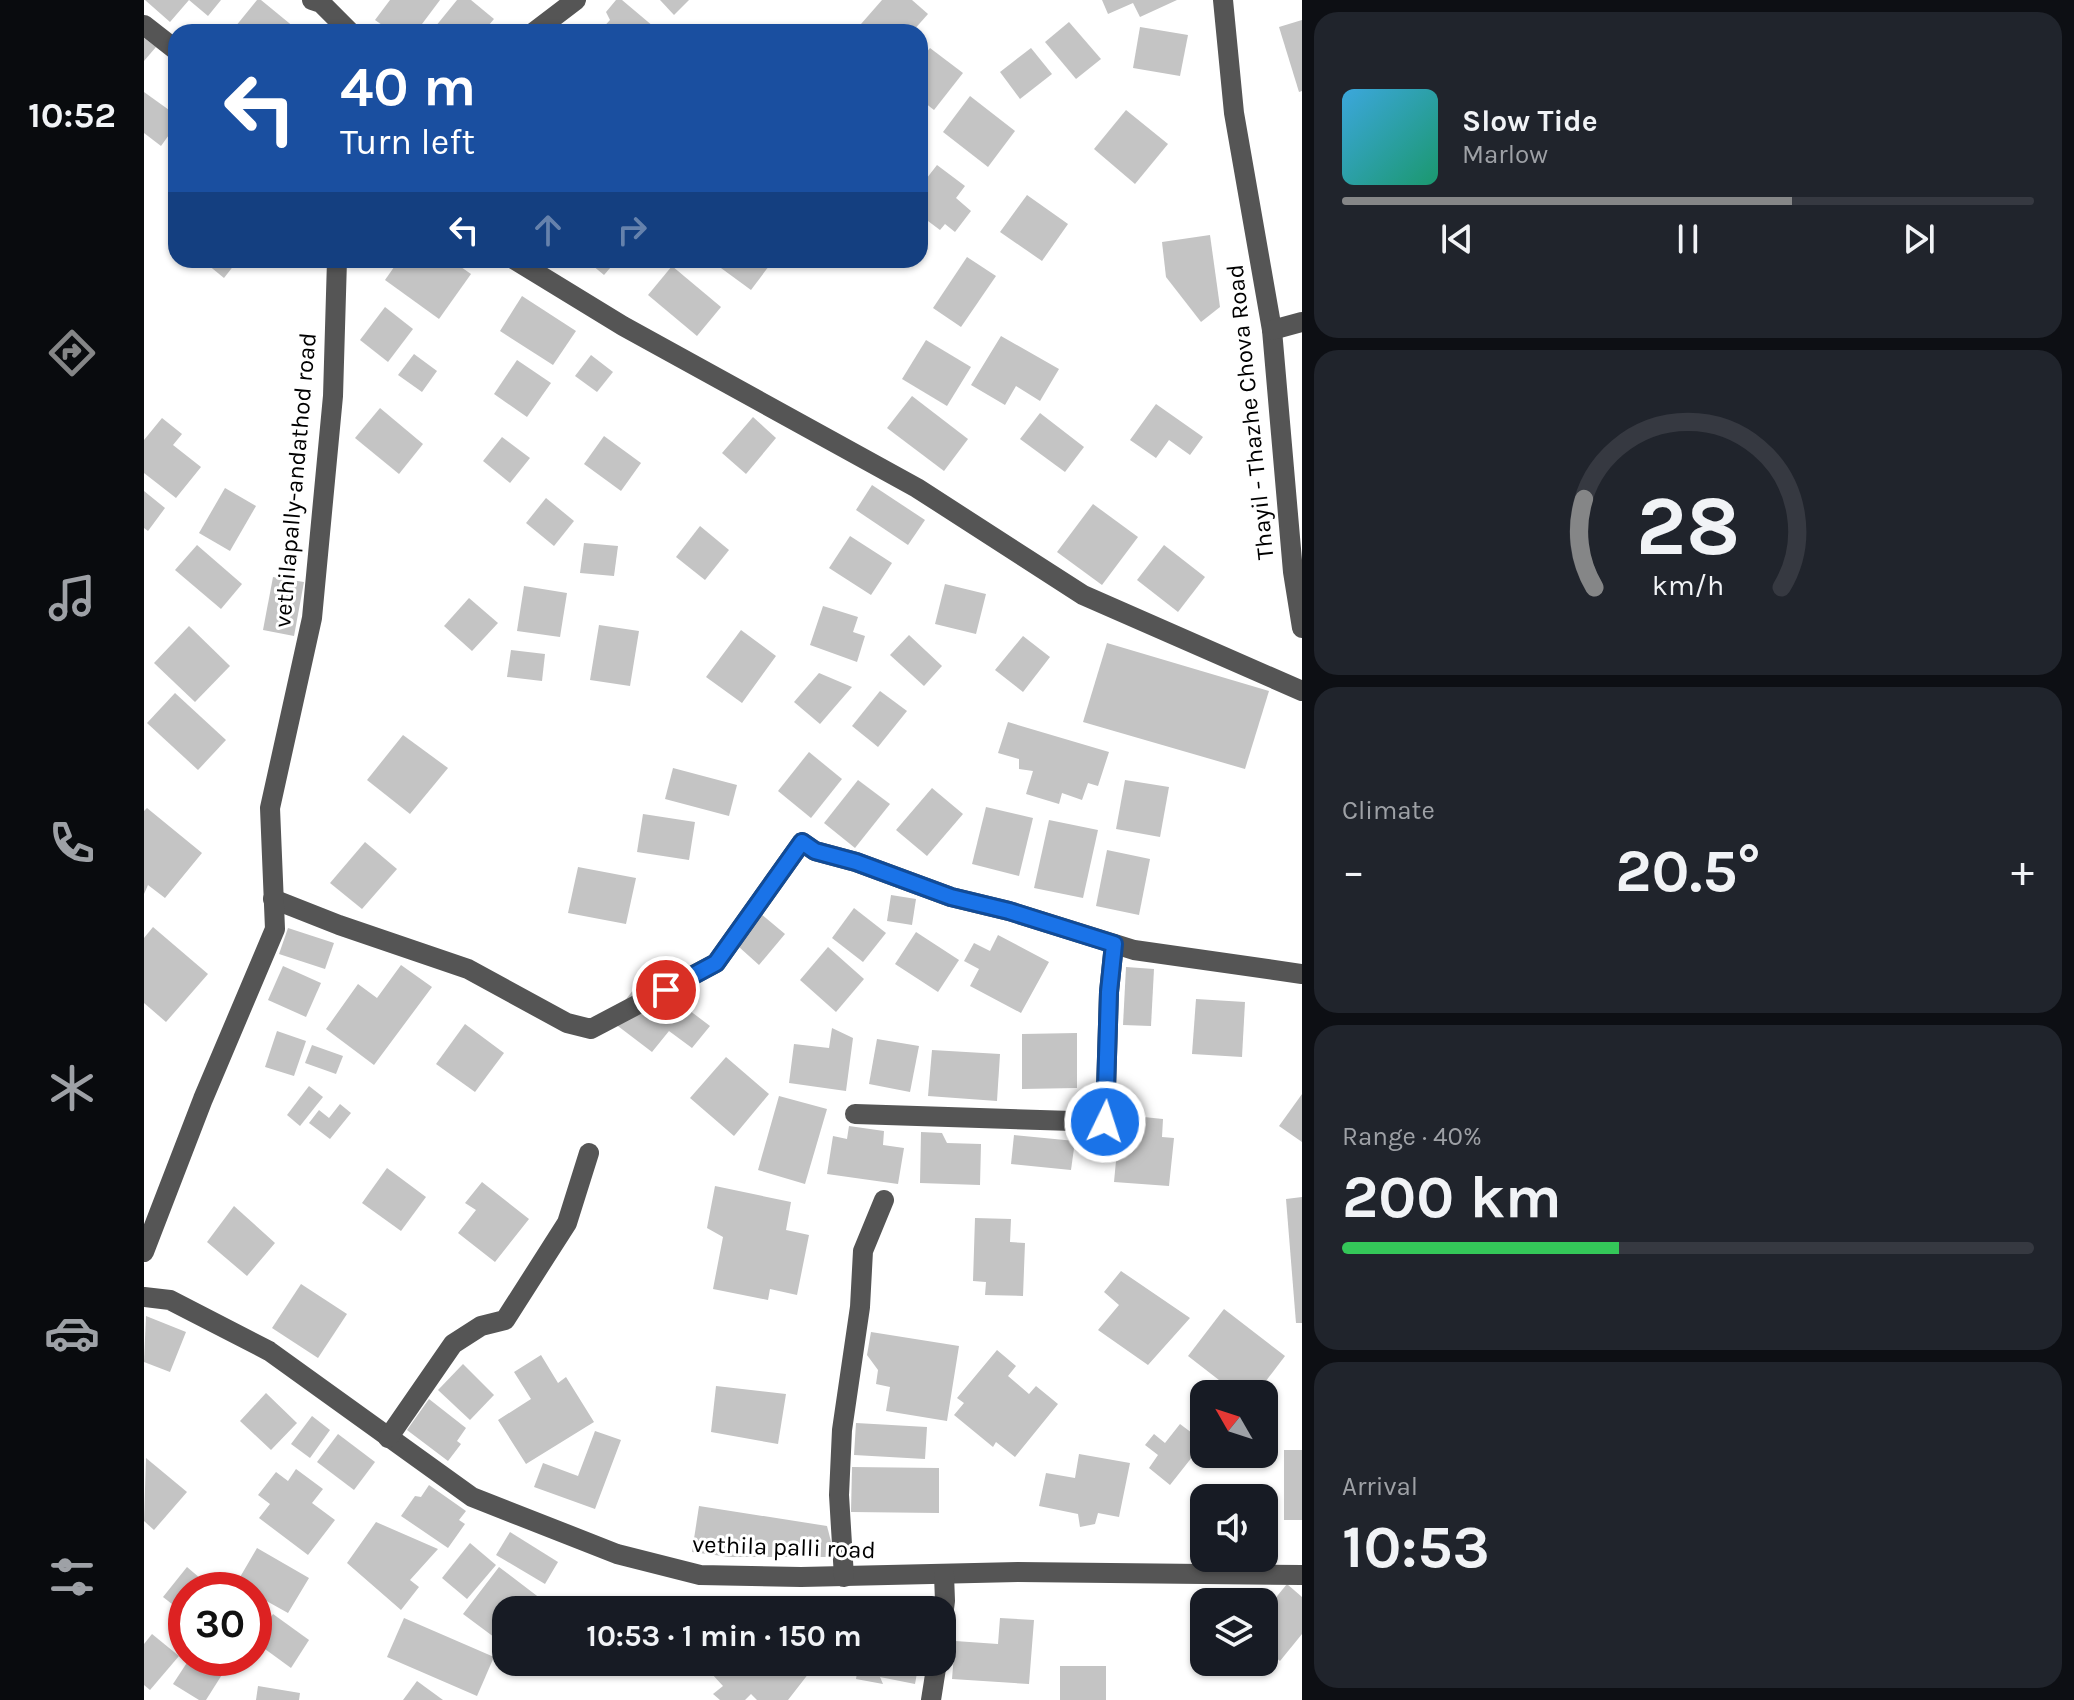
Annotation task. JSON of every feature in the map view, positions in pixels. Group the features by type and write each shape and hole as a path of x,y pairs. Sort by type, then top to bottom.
{"street":[{"path":"312,0 321,3 342,24"},
{"path":"544,24 576,0"},
{"name":"Thayil - Thazhe Chova Road","path":"1223,0 1234,113 1272,330 1293,572 1302,628"},
{"path":"144,25 168,44"},
{"name":"vethilapally-andathod road","path":"144,1252 203,1099 275,929 270,808 312,618 333,396 337,268"},
{"path":"528,268 623,326 917,488 1083,595 1302,691"},
{"path":"1272,330 1302,322"},
{"path":"273,899 468,969 567,1023 591,1029 716,963 802,842 815,851 856,862 951,897 1009,911 1134,950 1302,974"},
{"path":"855,1114 1105,1122 1109,992 1114,944"},
{"path":"388,1438 453,1344 481,1326 505,1320 567,1223 589,1153"},
{"path":"844,1577 839,1495 842,1430 860,1307 863,1251 884,1200"},
{"name":"vethila palli road","path":"144,1297 170,1300 269,1351 472,1497 617,1554 700,1575 844,1577 1018,1572 1302,1575"},
{"path":"944,1575 945,1596"},
{"path":"931,1700 935,1676"}],"building":[{"path":"145,0 189,0 170,22"},
{"path":"189,0 221,0 208,16"},
{"path":"257,0 261,0 290,24 238,24"},
{"path":"390,0 440,0 422,24 381,24 375,20"},
{"path":"457,0 471,0 494,19 490,24 438,24"},
{"path":"616,0 622,0 650,24 606,24 610,20 606,12"},
{"path":"660,0 689,0 674,15"},
{"path":"882,0 912,0 928,14 919,24 861,24"},
{"path":"1102,0 1177,0 1140,17 1133,3 1108,14"},
{"path":"1302,20 1302,91 1299,92 1279,27"},
{"path":"1069,22 1101,59 1076,79 1045,42"},
{"path":"1140,27 1188,35 1180,76 1133,68"},
{"path":"144,38 156,47 144,61"},
{"path":"930,48 963,73 934,110 928,105"},
{"path":"1031,48 1052,74 1020,99 1000,72"},
{"path":"144,92 168,109 168,136 161,146 144,133"},
{"path":"970,96 1015,131 988,167 943,132"},
{"path":"1126,110 1168,144 1135,184 1094,149"},
{"path":"937,165 965,186 956,198 971,211 955,232 945,224 940,230 928,221 928,177"},
{"path":"1027,195 1068,224 1042,261 1000,232"},
{"path":"1210,235 1220,307 1201,322 1166,277 1162,242"},
{"path":"967,257 996,276 961,327 933,308"},
{"path":"212,268 232,268 224,278"},
{"path":"393,268 462,268 471,274 439,319 385,280"},
{"path":"596,268 610,268 604,275"},
{"path":"670,268 674,268 721,307 697,336 648,295"},
{"path":"721,268 768,268 751,290"},
{"path":"522,296 576,331 553,365 500,331"},
{"path":"385,307 413,329 388,362 360,340"},
{"path":"1001,336 1059,369 1040,401 1016,386 1005,405 971,385"},
{"path":"926,340 971,367 947,406 902,379"},
{"path":"414,354 437,371 422,392 398,375"},
{"path":"591,355 613,372 597,392 575,376"},
{"path":"517,360 551,383 527,417 494,394"},
{"path":"912,396 968,439 944,471 887,428"},
{"path":"1156,404 1203,437 1190,455 1169,440 1156,458 1130,440"},
{"path":"380,408 423,444 399,474 355,438"},
{"path":"1040,413 1084,447 1065,472 1020,439"},
{"path":"753,417 776,438 746,474 722,453"},
{"path":"162,418 182,434 173,445 201,467 176,498 144,473 144,440"},
{"path":"604,436 641,463 621,491 584,464"},
{"path":"502,437 530,458 510,483 483,461"},
{"path":"872,485 925,520 908,545 856,510"},
{"path":"225,488 256,506 230,551 199,533"},
{"path":"144,491 165,508 148,531 144,528"},
{"path":"546,498 574,521 554,546 526,523"},
{"path":"1093,504 1138,537 1102,585 1057,552"},
{"path":"700,526 729,550 705,580 676,557"},
{"path":"850,536 892,563 871,595 829,568"},
{"path":"584,543 618,546 614,576 580,573"},
{"path":"197,545 242,584 221,609 175,570"},
{"path":"1164,545 1205,577 1178,612 1137,580"},
{"path":"273,577 304,582 294,636 263,630"},
{"path":"945,584 986,594 976,634 935,624"},
{"path":"524,586 567,593 560,637 517,631"},
{"path":"469,598 498,623 472,651 444,626"},
{"path":"823,606 858,617 853,632 865,636 857,662 810,645"},
{"path":"599,625 639,631 630,686 590,680"},
{"path":"189,626 230,666 195,702 154,663"},
{"path":"741,630 776,656 742,703 706,677"},
{"path":"909,635 942,666 924,686 890,655"},
{"path":"1023,636 1050,657 1023,692 995,670"},
{"path":"1107,643 1269,691 1245,769 1083,722"},
{"path":"511,650 545,654 542,681 507,677"},
{"path":"819,673 852,687 820,724 794,702"},
{"path":"880,691 907,711 878,747 852,726"},
{"path":"175,693 226,740 198,770 147,723"},
{"path":"1008,722 1109,752 1098,786 1088,783 1082,800 1062,793 1059,804 1026,794 1033,771 1019,769 1019,759 998,753"},
{"path":"403,735 448,768 410,814 367,780"},
{"path":"809,752 842,779 811,818 778,791"},
{"path":"673,768 737,785 729,816 665,799"},
{"path":"858,780 890,804 855,848 824,823"},
{"path":"1125,780 1169,787 1160,837 1116,829"},
{"path":"932,788 963,814 927,856 896,830"},
{"path":"986,807 1033,818 1019,876 972,864"},
{"path":"147,808 202,853 165,898 148,885 144,894 144,811"},
{"path":"643,814 695,822 689,860 637,852"},
{"path":"1049,820 1098,830 1083,898 1034,888"},
{"path":"365,842 397,869 362,909 330,883"},
{"path":"1107,850 1150,859 1139,915 1096,906"},
{"path":"578,867 636,878 626,924 568,913"},
{"path":"891,895 916,899 912,925 887,921"},
{"path":"754,908 785,934 759,965 729,938"},
{"path":"854,908 886,933 863,962 832,938"},
{"path":"153,927 208,974 166,1022 144,1003 144,938"},
{"path":"288,928 334,943 325,969 279,954"},
{"path":"916,932 959,960 938,992 895,964"},
{"path":"998,935 1049,962 1021,1013 970,986 979,969 964,961 974,943 990,951"},
{"path":"828,947 864,979 836,1012 800,980"},
{"path":"401,965 432,987 374,1065 326,1029 358,984 377,998"},
{"path":"283,966 321,983 306,1017 268,1000"},
{"path":"1126,967 1154,969 1151,1026 1123,1025"},
{"path":"644,976 710,1026 692,1048 669,1031 652,1052 610,1020"},
{"path":"1196,999 1245,1002 1242,1057 1192,1054"},
{"path":"465,1024 504,1053 475,1092 436,1064"},
{"path":"832,1028 853,1038 846,1091 789,1083 794,1044 829,1048"},
{"path":"277,1031 306,1041 294,1076 265,1067"},
{"path":"1077,1033 1077,1088 1022,1089 1022,1034"},
{"path":"877,1039 919,1046 910,1092 869,1084"},
{"path":"312,1045 343,1056 336,1074 305,1063"},
{"path":"932,1050 1000,1054 997,1101 928,1096"},
{"path":"726,1057 769,1094 734,1136 690,1098"},
{"path":"309,1086 323,1097 300,1126 287,1115"},
{"path":"1302,1094 1302,1142 1279,1126"},
{"path":"779,1096 827,1109 805,1184 758,1170"},
{"path":"340,1104 351,1113 330,1139 309,1123 319,1110 329,1118"},
{"path":"1134,1116 1163,1119 1162,1137 1174,1138 1169,1186 1114,1182 1119,1129 1133,1130"},
{"path":"849,1126 884,1131 883,1145 904,1148 898,1184 827,1174 833,1136 847,1139"},
{"path":"921,1132 942,1133 947,1143 981,1144 980,1185 920,1183"},
{"path":"1014,1135 1075,1141 1071,1170 1011,1164"},
{"path":"387,1168 426,1197 401,1231 362,1203"},
{"path":"482,1182 529,1219 495,1262 458,1233 476,1210 465,1203"},
{"path":"715,1186 791,1202 786,1230 809,1235 797,1295 770,1289 768,1300 713,1289 723,1237 707,1228"},
{"path":"1302,1197 1302,1323 1296,1323 1286,1199"},
{"path":"234,1206 275,1243 247,1276 207,1242"},
{"path":"975,1218 1011,1219 1010,1242 1025,1243 1023,1296 985,1295 986,1282 973,1281"},
{"path":"1121,1271 1190,1318 1148,1365 1098,1330 1119,1305 1104,1292"},
{"path":"301,1284 347,1314 318,1358 272,1328"},
{"path":"1224,1309 1285,1356 1267,1380 1219,1380 1188,1356"},
{"path":"146,1316 186,1332 170,1372 144,1362"},
{"path":"871,1332 959,1346 947,1421 886,1411 890,1387 876,1384 878,1370 867,1355"},
{"path":"997,1350 1016,1366 1008,1376 1029,1394 1036,1386 1058,1404 1015,1457 996,1442 993,1447 954,1415 964,1403 957,1398"},
{"path":"541,1355 558,1383 566,1377 594,1422 526,1464 498,1420 531,1399 514,1372"},
{"path":"463,1364 494,1395 470,1420 438,1390"},
{"path":"716,1386 786,1394 778,1444 711,1432"},
{"path":"266,1393 297,1423 271,1450 240,1421"},
{"path":"429,1399 466,1428 457,1441 461,1444 448,1461 407,1430"},
{"path":"312,1416 330,1430 310,1458 291,1444"},
{"path":"856,1423 927,1427 925,1459 854,1455"},
{"path":"1180,1424 1190,1432 1190,1460 1170,1485 1149,1468 1158,1455 1145,1445 1154,1434 1165,1443"},
{"path":"595,1431 621,1440 595,1509 534,1487 543,1463 578,1476"},
{"path":"338,1434 375,1462 354,1490 317,1462"},
{"path":"1284,1450 1302,1450 1302,1520 1284,1520"},
{"path":"1079,1454 1130,1463 1119,1517 1098,1513 1095,1524 1080,1527 1078,1514 1039,1506 1046,1473 1075,1478"},
{"path":"146,1458 187,1492 154,1530 144,1521"},
{"path":"852,1467 939,1468 939,1513 851,1512"},
{"path":"296,1469 323,1489 312,1503 335,1520 308,1555 259,1518 270,1504 258,1495 276,1472 288,1481"},
{"path":"429,1485 466,1511 459,1520 465,1524 448,1548 401,1516 415,1496 421,1497"},
{"path":"699,1506 827,1526 835,1557 730,1557 692,1552"},
{"path":"376,1522 438,1549 410,1580 419,1587 401,1610 347,1563"},
{"path":"510,1532 558,1562 545,1584 496,1555"},
{"path":"470,1543 496,1565 467,1599 442,1578"},
{"path":"257,1548 309,1578 288,1613 272,1604 272,1572 243,1572"},
{"path":"499,1567 537,1596 492,1596 492,1636 463,1614"},
{"path":"1287,1584 1302,1597 1302,1634 1280,1661 1278,1659 1278,1595"},
{"path":"272,1615 309,1640 291,1668 272,1654"},
{"path":"404,1618 492,1656 492,1662 477,1696 387,1657"},
{"path":"1000,1618 1034,1620 1029,1684 952,1679 956,1676 956,1641 998,1644"},
{"path":"152,1634 168,1647 168,1669 150,1690 144,1685 144,1644"},
{"path":"1060,1666 1106,1666 1106,1700 1060,1700"},
{"path":"178,1676 221,1676 206,1700 199,1700 173,1684"},
{"path":"714,1676 807,1676 788,1700 757,1700 751,1694 745,1700 720,1700 713,1694 723,1686"},
{"path":"857,1676 916,1676 915,1684 880,1677 883,1684 856,1679"},
{"path":"417,1681 443,1700 403,1700"},
{"path":"258,1686 300,1693 299,1700 256,1700"}],"route":[{"path":"666,990 716,963 802,842 815,851 856,862 951,897 1009,911 1114,944 1109,992 1105,1122"}]}
